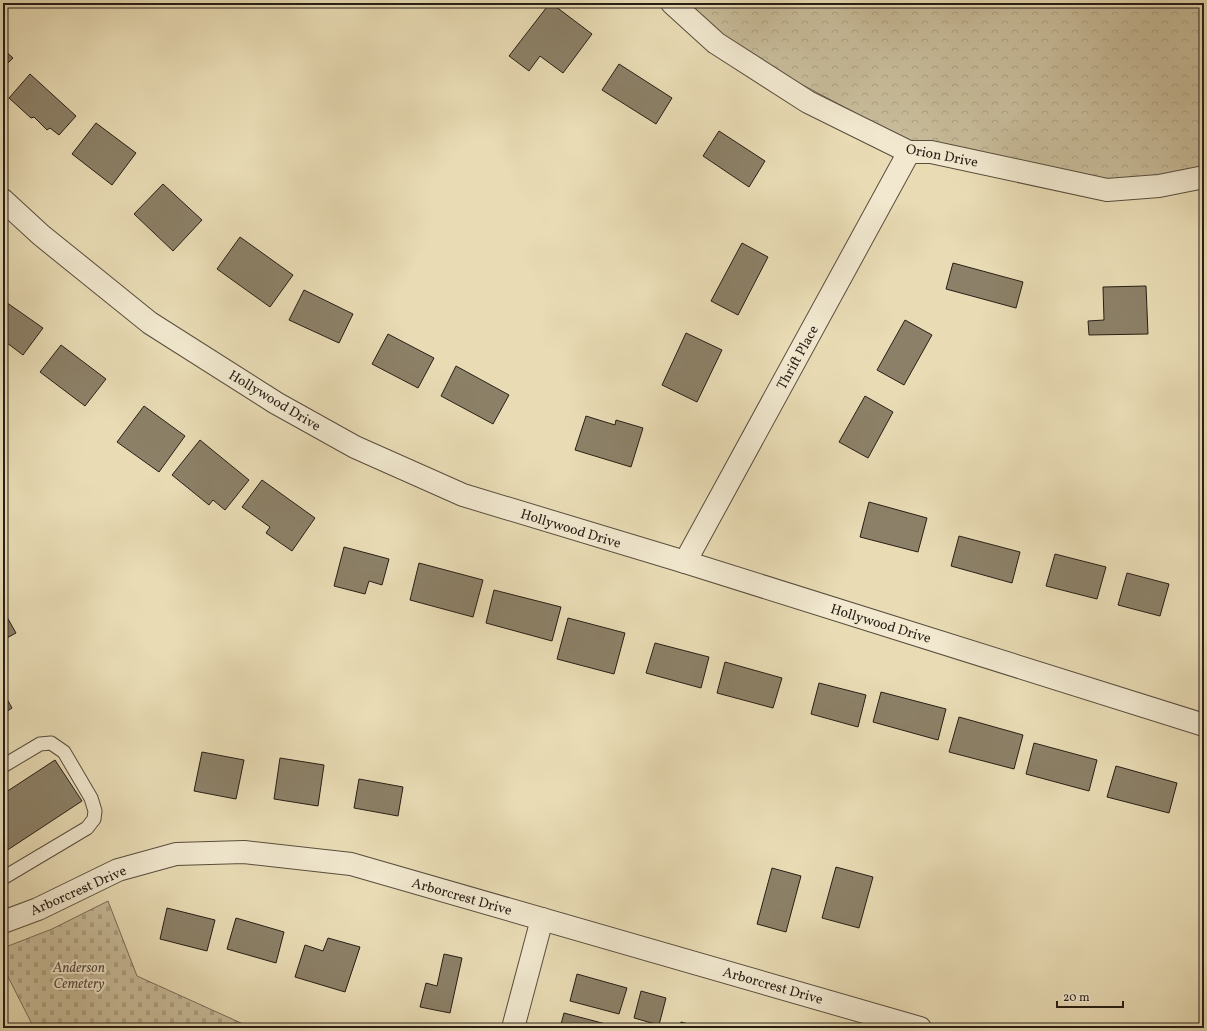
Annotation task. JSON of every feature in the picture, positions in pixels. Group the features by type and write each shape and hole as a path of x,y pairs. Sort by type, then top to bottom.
{"street":[{"name":"Orion Drive","path":"672,3 716,43 808,102 909,152 931,152 1107,190 1159,186 1204,177"},
{"name":"Thrift Place","path":"685,562 909,152"},
{"name":"Hollywood Drive","path":"3,200 41,235 150,323 276,403 355,447 463,495 685,562 1204,725"},
{"name":"Arborcrest Drive","path":"3,922 38,909 118,870 176,854 244,852 351,864 920,1028"},
{"path":"513,1028 542,919"}],"lane":[{"path":"3,766 40,744 51,742 64,752 91,798 95,811 94,819 87,828 3,878"}],"green space":[{"path":"662,3 1204,3 1204,178 1112,196 906,140 683,21"},
{"name":"Anderson Cemetery","path":"108,901 137,976 252,1028 34,1028 3,967 3,948 52,929"}],"building":[{"path":"550,3 592,34 563,73 540,56 529,71 509,56"},
{"path":"3,49 13,58 3,68"},
{"path":"619,64 672,98 656,124 602,90"},
{"path":"30,74 76,116 59,135 50,128 47,130 34,117 31,118 9,98"},
{"path":"96,123 136,153 112,185 72,154"},
{"path":"719,131 765,161 749,187 703,156"},
{"path":"163,184 202,220 173,251 134,214"},
{"path":"240,237 293,275 270,307 217,269"},
{"path":"742,243 768,257 738,315 711,301"},
{"path":"953,263 1023,282 1016,308 946,289"},
{"path":"1146,286 1148,334 1089,335 1088,321 1104,320 1103,287"},
{"path":"304,290 353,314 339,343 289,320"},
{"path":"3,300 43,328 23,355 3,340"},
{"path":"905,320 932,335 904,385 877,370"},
{"path":"686,333 722,350 697,402 662,385"},
{"path":"388,334 434,358 418,388 372,364"},
{"path":"61,345 106,379 85,406 40,372"},
{"path":"456,366 509,395 493,424 441,396"},
{"path":"865,396 893,412 868,458 839,442"},
{"path":"144,406 185,436 159,472 117,442"},
{"path":"586,416 615,425 616,420 643,428 631,467 575,450"},
{"path":"200,440 249,480 225,510 213,500 209,505 172,475"},
{"path":"262,480 315,518 292,551 266,533 270,527 242,507"},
{"path":"869,502 927,518 918,552 860,537"},
{"path":"959,536 1020,552 1012,583 951,566"},
{"path":"344,547 389,559 382,585 369,581 365,594 334,586"},
{"path":"1055,554 1106,567 1097,599 1046,586"},
{"path":"419,563 483,580 473,617 410,600"},
{"path":"1127,573 1169,584 1160,616 1118,605"},
{"path":"494,590 561,607 552,641 486,623"},
{"path":"3,610 16,633 3,640"},
{"path":"568,618 625,633 614,674 557,659"},
{"path":"655,643 709,657 701,688 646,673"},
{"path":"725,662 782,678 773,708 717,693"},
{"path":"819,683 866,695 858,727 811,714"},
{"path":"3,692 12,708 3,714"},
{"path":"881,692 946,709 938,740 873,722"},
{"path":"959,717 1023,735 1014,769 949,752"},
{"path":"1034,743 1097,760 1089,791 1026,774"},
{"path":"202,752 244,760 236,799 194,791"},
{"path":"280,758 324,765 318,806 274,799"},
{"path":"55,760 82,801 3,853 3,794"},
{"path":"1116,766 1177,783 1169,813 1107,797"},
{"path":"359,779 403,787 398,816 354,808"},
{"path":"836,867 873,877 859,928 822,918"},
{"path":"772,868 801,876 786,932 757,924"},
{"path":"167,908 215,920 207,951 160,939"},
{"path":"236,918 284,932 276,963 227,949"},
{"path":"328,938 360,947 345,992 295,977 305,945 323,951"},
{"path":"444,954 462,958 450,1013 420,1007 426,983 437,986"},
{"path":"577,974 627,988 619,1014 570,1001"},
{"path":"641,991 666,998 659,1025 634,1018"},
{"path":"564,1013 621,1028 560,1028"},
{"path":"681,1022 703,1028 679,1028"}]}
